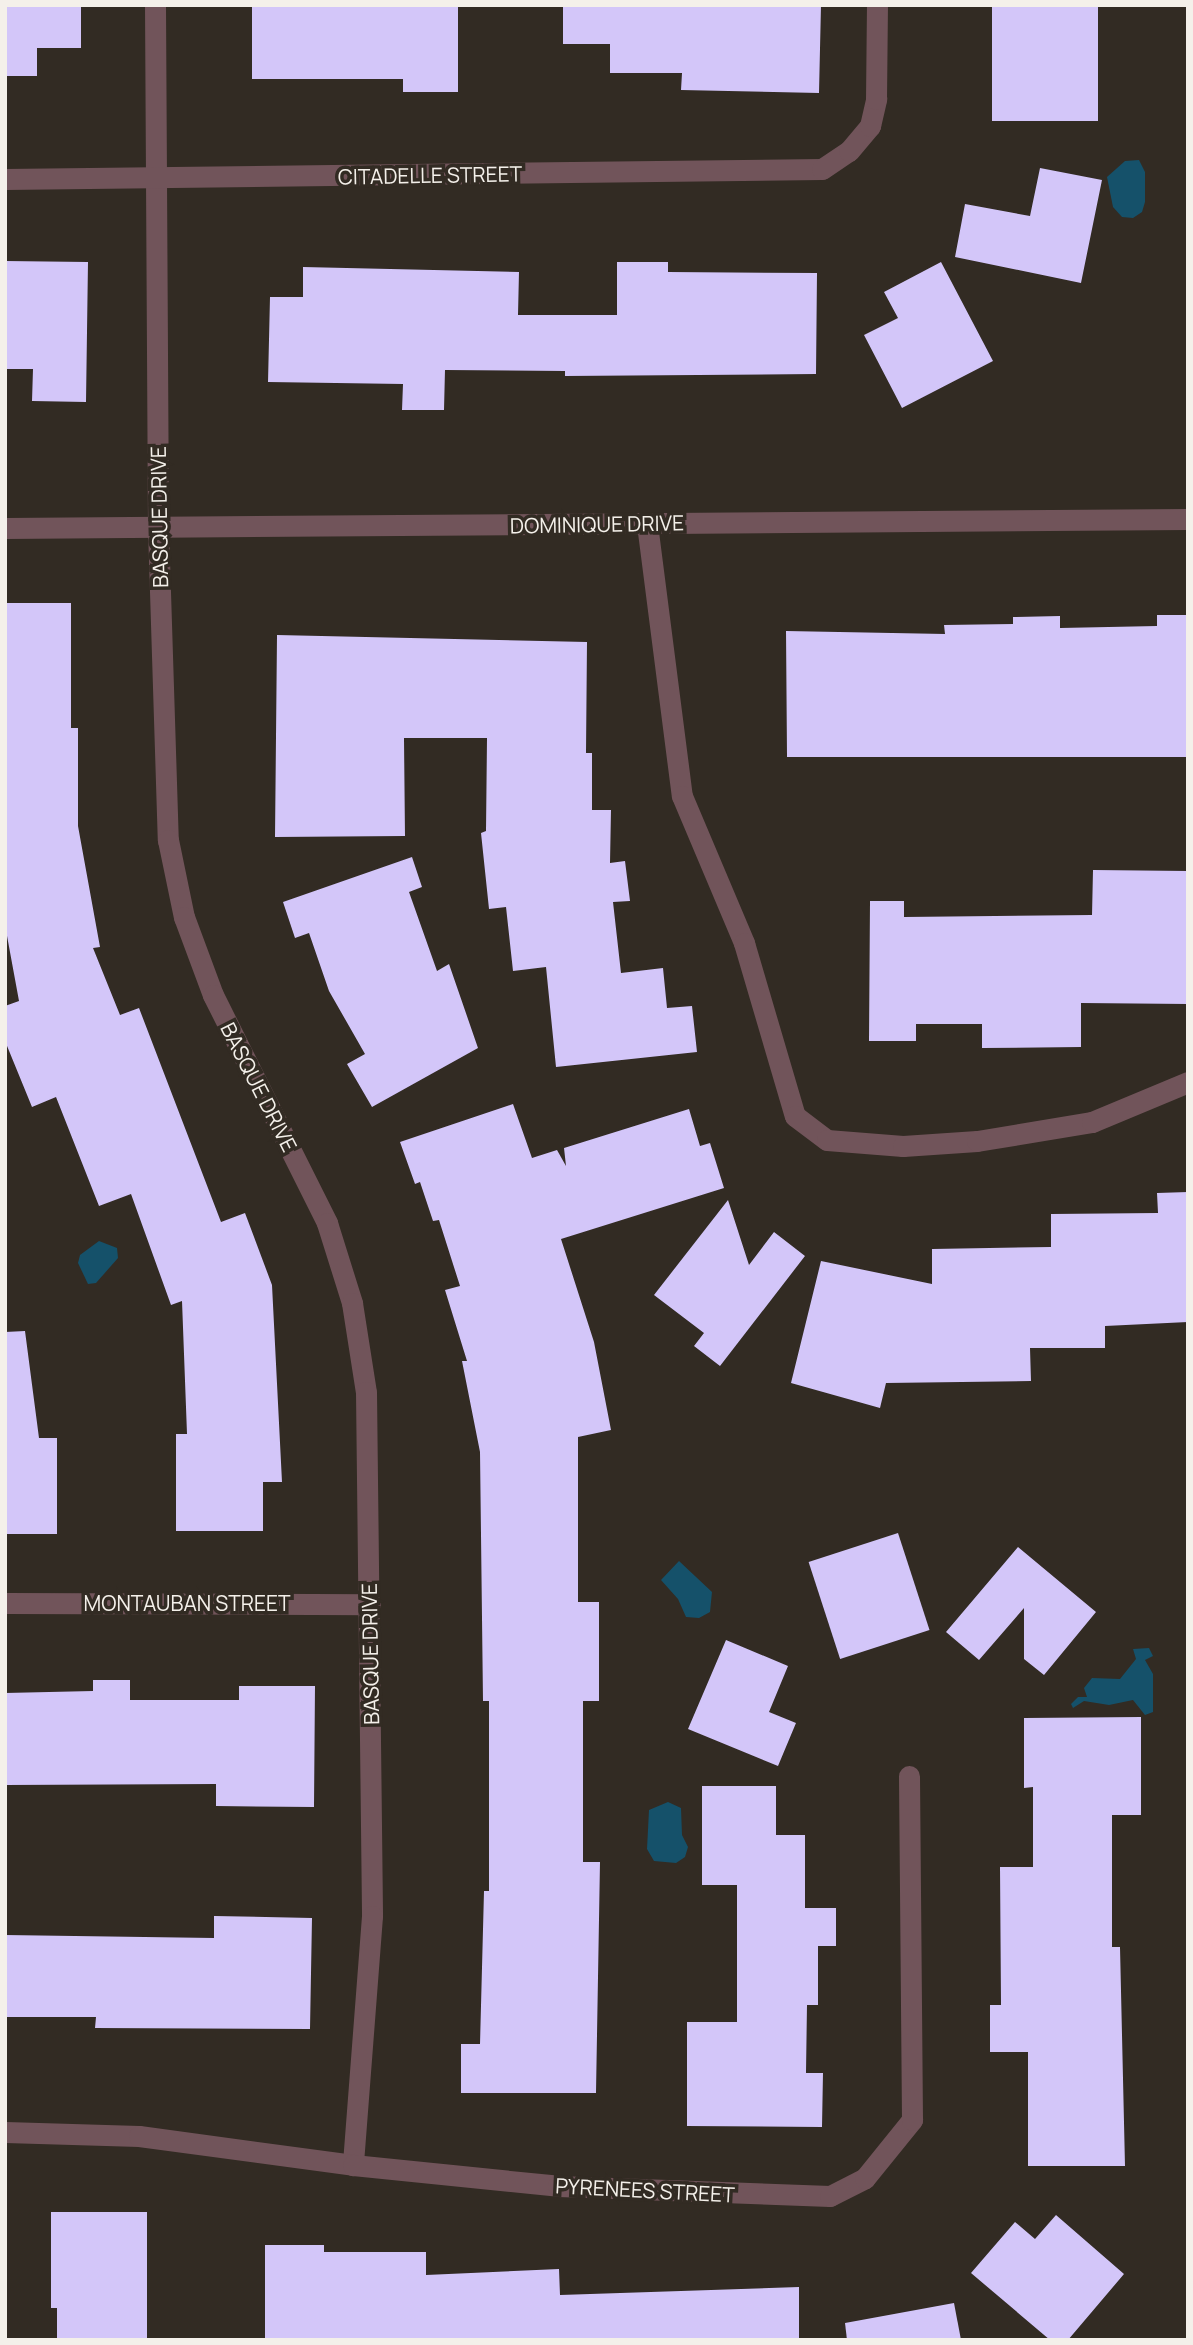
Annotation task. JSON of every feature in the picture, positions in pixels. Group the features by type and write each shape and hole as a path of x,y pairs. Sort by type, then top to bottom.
{"street":[{"name":"BASQUE DRIVE","path":"155,5 158,528 168,840 184,917 213,995 327,1223 352,1303 366,1392 372,1916 353,2165"},
{"name":"CITADELLE STREET","path":"5,179 156,180 822,169 849,151 870,126 876,100 877,5"},
{"name":"DOMINIQUE DRIVE","path":"5,528 1188,519"},
{"path":"647,524 682,796 744,943 795,1116 827,1140 903,1146 977,1141 1092,1122 1188,1082"},
{"name":"MONTAUBAN STREET","path":"5,1603 370,1604"},
{"name":"PYRENEES STREET","path":"5,2133 139,2136 353,2165 558,2186 768,2196 830,2196 865,2178 912,2120 909,1776"}],"water":[{"path":"1139,160 1145,172 1145,202 1142,212 1133,218 1122,217 1113,207 1107,177 1125,161"},
{"path":"99,1241 117,1248 118,1258 96,1283 88,1284 78,1263 80,1255"},
{"path":"679,1561 712,1592 710,1612 699,1618 686,1617 678,1599 661,1580"},
{"path":"1149,1648 1153,1656 1145,1660 1153,1674 1153,1712 1145,1715 1133,1700 1109,1705 1084,1701 1073,1708 1071,1704 1078,1697 1087,1697 1084,1688 1092,1678 1120,1679 1136,1659 1133,1649"},
{"path":"668,1802 681,1808 682,1835 688,1847 685,1857 676,1863 654,1861 647,1849 649,1810"}],"building":[{"path":"5,5 81,5 81,48 37,48 37,76 5,76"},
{"path":"252,5 458,5 458,92 403,92 403,79 252,79"},
{"path":"563,5 821,5 819,93 681,90 682,73 610,73 610,44 563,44"},
{"path":"992,5 1098,5 1098,121 992,121"},
{"path":"1040,168 1102,180 1081,283 955,257 965,204 1030,216"},
{"path":"5,261 88,262 86,402 32,401 33,369 5,369"},
{"path":"617,262 668,262 668,272 817,273 816,374 565,376 565,371 445,370 444,410 402,410 403,384 268,382 270,297 303,297 303,267 519,272 518,315 617,315"},
{"path":"941,262 993,361 902,408 864,335 898,318 884,292"},
{"path":"5,603 71,603 71,728 78,728 78,826 100,947 93,948 120,1015 139,1008 221,1222 245,1213 272,1285 282,1482 263,1482 263,1531 176,1531 176,1434 187,1434 182,1301 171,1305 131,1194 99,1206 56,1097 32,1107 5,1041 5,1006 19,1001 5,925"},
{"path":"1157,615 1188,615 1188,757 787,757 786,631 945,634 944,625 1013,624 1013,617 1060,616 1060,628 1157,626"},
{"path":"277,635 587,642 586,753 592,753 592,810 611,810 610,863 625,861 630,901 613,902 621,973 663,968 667,1008 692,1006 697,1052 556,1067 546,967 513,971 506,907 489,909 481,833 486,831 487,738 404,738 405,836 275,837"},
{"path":"412,857 422,887 409,892 437,971 449,964 478,1048 372,1107 347,1064 365,1054 329,991 309,933 295,938 283,902"},
{"path":"1093,870 1188,871 1188,1004 1081,1003 1081,1047 982,1048 982,1024 916,1024 916,1041 869,1041 870,901 904,901 904,917 1092,915"},
{"path":"513,1104 532,1158 557,1150 566,1166 564,1148 689,1109 700,1146 710,1143 724,1188 561,1239 594,1342 611,1430 578,1437 578,1602 599,1602 599,1701 583,1701 583,1862 600,1862 596,2093 461,2093 461,2044 480,2044 484,1891 489,1891 489,1701 483,1701 480,1452 462,1361 467,1361 445,1290 460,1286 439,1220 433,1221 420,1182 415,1184 400,1142"},
{"path":"1188,1192 1188,1322 1105,1326 1105,1348 1030,1348 1031,1381 886,1383 880,1408 791,1383 821,1261 932,1284 932,1249 1051,1247 1051,1214 1158,1213 1157,1193"},
{"path":"728,1200 749,1265 774,1232 805,1256 720,1366 694,1346 704,1333 654,1295"},
{"path":"25,1331 39,1438 57,1438 57,1534 5,1534 5,1332"},
{"path":"898,1533 930,1630 840,1659 809,1562"},
{"path":"1018,1547 1096,1612 1044,1675 1024,1659 1024,1608 979,1660 946,1632"},
{"path":"726,1640 788,1666 769,1712 796,1723 778,1766 688,1729"},
{"path":"93,1680 130,1680 130,1700 239,1700 239,1686 315,1686 314,1807 216,1806 216,1784 5,1785 5,1693 93,1691"},
{"path":"1141,1717 1141,1815 1112,1815 1112,1947 1120,1947 1125,2166 1028,2166 1028,2052 990,2052 990,2005 1001,2005 1000,1867 1033,1867 1033,1787 1024,1788 1024,1718"},
{"path":"702,1786 776,1786 776,1835 805,1835 805,1908 836,1908 836,1946 818,1946 818,2005 807,2005 806,2073 823,2073 822,2127 687,2126 687,2022 737,2022 737,1885 702,1885"},
{"path":"214,1916 312,1918 310,2029 95,2028 96,2017 5,2017 5,1935 214,1938"},
{"path":"51,2212 147,2212 147,2340 57,2340 57,2308 51,2308"},
{"path":"1056,2215 1124,2274 1068,2340 1050,2340 971,2273 1015,2222 1035,2239"},
{"path":"265,2245 324,2245 324,2252 426,2252 426,2275 559,2269 560,2295 799,2287 799,2340 265,2340"},
{"path":"954,2303 961,2340 847,2340 845,2323"}]}
